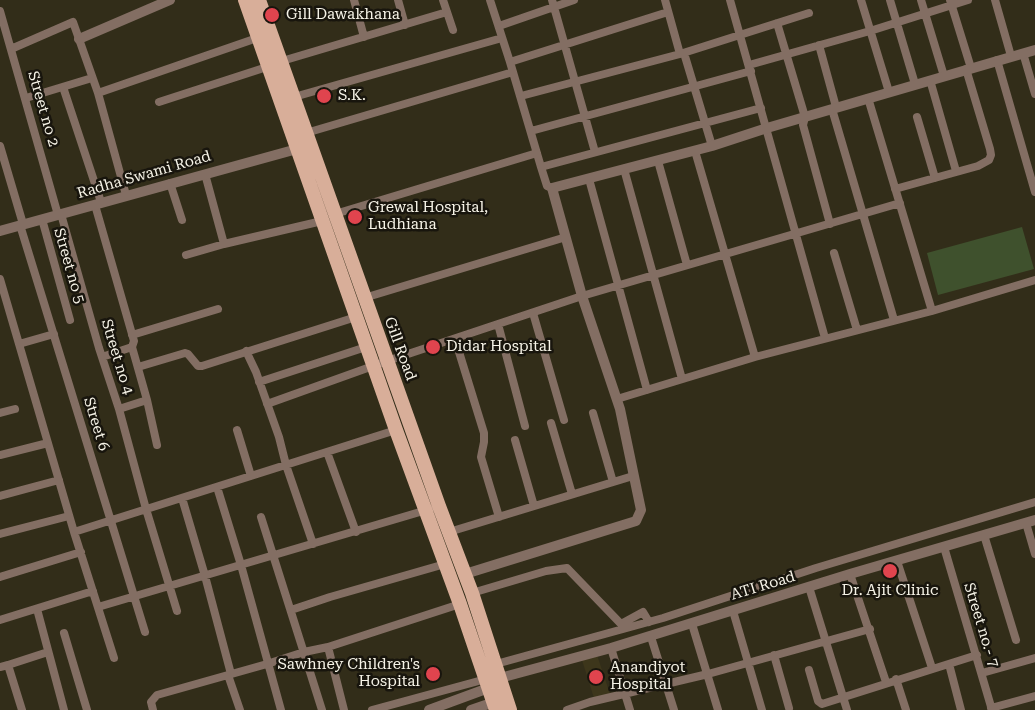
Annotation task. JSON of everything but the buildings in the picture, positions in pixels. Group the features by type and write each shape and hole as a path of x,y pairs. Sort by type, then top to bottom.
{"main road":[{"name":"Gill Road","path":"245,0 260,37 294,97 387,361 432,509 445,564 494,682 501,705"},
{"name":"Gill Road","path":"259,0 297,148 322,221 396,430 432,509 449,532 465,574 496,664 494,682"}],"street":[{"path":"79,39 170,0"},
{"path":"354,0 364,37"},
{"path":"398,0 405,25"},
{"path":"443,0 453,30"},
{"path":"465,574 636,521 641,510 617,399 582,296 552,188 548,186 541,168 490,0"},
{"path":"499,26 552,3 574,0"},
{"path":"665,0 712,146"},
{"path":"730,0 825,338"},
{"path":"861,0 889,92"},
{"path":"890,0 915,84"},
{"path":"921,0 944,76"},
{"path":"531,131 694,87 787,54 896,23 951,3 968,0"},
{"path":"995,0 1011,56"},
{"path":"552,3 595,152"},
{"path":"896,189 986,164 991,155 951,3"},
{"name":"Street no 2","path":"0,11 60,214"},
{"path":"159,102 447,12"},
{"path":"510,62 668,12"},
{"path":"521,96 682,53 809,13"},
{"path":"11,48 73,22 98,93 126,195"},
{"path":"777,23 805,117 803,125 830,224"},
{"path":"98,93 260,37"},
{"path":"294,97 502,38"},
{"path":"819,45 861,214 894,320"},
{"path":"552,188 695,151 1035,50"},
{"path":"1023,53 1035,94"},
{"path":"997,60 1035,192"},
{"path":"306,134 513,72"},
{"path":"26,98 92,78"},
{"path":"930,80 956,171"},
{"path":"63,87 98,203 134,341 132,347 157,445"},
{"path":"868,98 932,311"},
{"path":"541,168 761,108"},
{"path":"917,117 935,178"},
{"name":"Street 6","path":"0,146 144,632"},
{"name":"Radha Swami Road","path":"0,231 297,148"},
{"path":"695,151 755,357"},
{"path":"334,214 537,153"},
{"path":"658,160 687,265"},
{"path":"624,169 682,379"},
{"path":"206,174 224,244"},
{"path":"589,178 647,390"},
{"path":"170,183 182,220"},
{"path":"267,404 582,296 900,203"},
{"name":"Street no 4","path":"60,214 177,611"},
{"name":"Street no 5","path":"42,219 70,320"},
{"path":"186,255 322,221"},
{"path":"364,298 566,237"},
{"path":"834,254 857,330"},
{"path":"0,279 69,516 114,658"},
{"path":"617,399 755,357 932,311 1035,280"},
{"path":"132,334 218,309"},
{"path":"533,313 564,420"},
{"path":"138,367 184,353 188,354 198,366 202,366 356,317"},
{"path":"498,324 525,426"},
{"path":"19,344 54,334"},
{"path":"455,339 483,433 484,442 480,457 499,517"},
{"path":"102,357 132,347"},
{"path":"260,382 366,347"},
{"path":"246,351 260,382 314,544"},
{"path":"119,410 147,400"},
{"path":"0,414 15,409"},
{"path":"593,413 613,482"},
{"path":"550,423 572,495"},
{"path":"237,430 251,476"},
{"path":"74,532 396,430"},
{"path":"515,440 534,506"},
{"path":"0,455 48,443"},
{"path":"327,452 356,532"},
{"path":"449,532 633,476"},
{"path":"0,496 59,480"},
{"path":"217,487 281,710"},
{"path":"182,498 231,674 228,675 240,710"},
{"path":"496,664 649,622 816,568 1035,502"},
{"path":"98,607 432,509"},
{"path":"0,534 69,516"},
{"path":"261,517 322,710"},
{"path":"1031,522 1035,554"},
{"name":"ATI Road","path":"429,710 494,682 692,624 850,574 1031,522"},
{"path":"984,535 1016,640"},
{"name":"Street no.- 7","path":"944,547 992,709"},
{"path":"0,577 81,552"},
{"path":"897,561 933,668"},
{"path":"291,610 445,564"},
{"path":"472,593 546,571 567,568 621,624 643,612 649,622"},
{"path":"850,574 886,682"},
{"path":"808,587 847,710"},
{"path":"0,620 93,591"},
{"path":"153,710 152,702 157,696 304,652 328,647 460,604"},
{"path":"37,609 64,710"},
{"path":"733,611 762,710"},
{"path":"692,624 718,710"},
{"path":"567,710 665,683 708,675 870,629"},
{"path":"64,633 87,710"},
{"path":"651,636 674,710"},
{"path":"328,647 344,710"},
{"path":"611,648 630,710"},
{"path":"22,710 4,666 48,652"},
{"path":"774,655 789,708"},
{"path":"809,670 820,704 977,655"},
{"path":"982,673 1035,658"},
{"path":"949,664 961,710"},
{"path":"896,679 906,710"},
{"path":"372,710 494,682"},
{"path":"992,709 1035,696"},
{"path":"471,710 501,705"}],"shaded area":[{"name":"Anandjyot Hospital","path":"597,655 610,694 594,698 582,660"}],"green space":[{"path":"1022,227 1034,269 938,295 927,253"}],"place":[{"name":"Gill Dawakhana","path":"272,15"},
{"name":"S.K.","path":"324,96"},
{"name":"Grewal Hospital, Ludhiana","path":"355,217"},
{"name":"Didar Hospital","path":"433,347"},
{"name":"Dr. Ajit Clinic","path":"890,571"},
{"name":"Sawhney Children's Hospital","path":"433,674"},
{"name":"Anandjyot Hospital","path":"596,677"}]}
